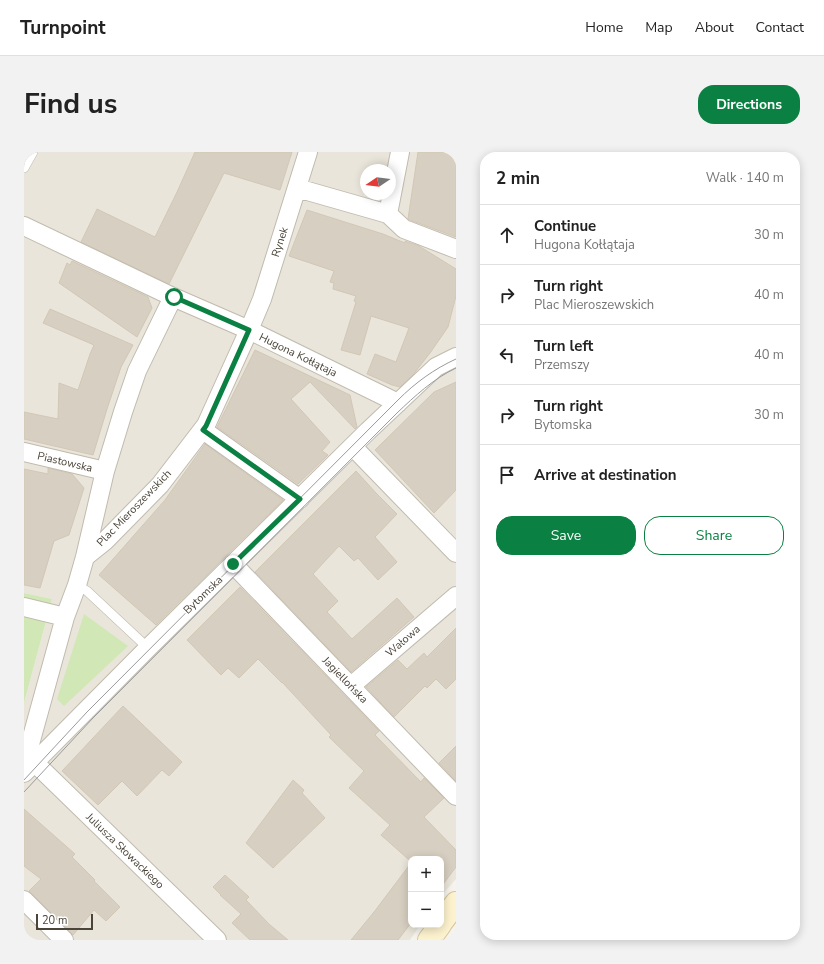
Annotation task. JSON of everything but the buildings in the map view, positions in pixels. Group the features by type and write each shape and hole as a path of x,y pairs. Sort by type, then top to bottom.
{"street":[{"name":"Rynek","path":"249,330 262,299 308,152"},
{"path":"388,214 400,152"},
{"path":"297,188 388,214 404,229 456,249"},
{"name":"Hugona Kołłątaja","path":"24,226 174,297 249,330 398,403"},
{"name":"Plac Mieroszewskich","path":"29,768 30,744 65,617 85,558 105,471 123,412 137,371 174,297"},
{"name":"Plac Mieroszewskich","path":"85,558 105,541 160,485 206,426 249,330"},
{"name":"Bytomska","path":"29,768 148,648 398,403 436,367 456,357"},
{"path":"203,430 300,499"},
{"path":"354,446 358,452 456,553"},
{"name":"Piastowska","path":"24,452 105,471"},
{"name":"Jagiellońska","path":"233,564 456,796"},
{"name":"Wałowa","path":"351,686 456,596"},
{"path":"24,607 65,617"},
{"name":"Juliusza Słowackiego","path":"29,768 217,940"},
{"path":"24,900 64,940"},
{"path":"444,919 456,903"},
{"path":"429,940 437,928"}],"lane":[{"path":"24,168 33,152"},
{"path":"77,585 87,591 148,648"}],"shaded area":[{"path":"24,152 456,152 456,879 444,893 444,856 408,856 408,928 418,928 410,940 24,940 24,703 52,599 24,593"}],"green space":[{"path":"24,593 52,599 24,703"},
{"path":"84,614 128,646 64,706 57,699"}],"tram line":[{"path":"24,780 87,712 398,400 425,377 456,359"},
{"path":"24,792 93,718 397,413 432,383 456,368"}],"route":[{"path":"174,297 249,330 203,430 300,499 233,564"}]}
